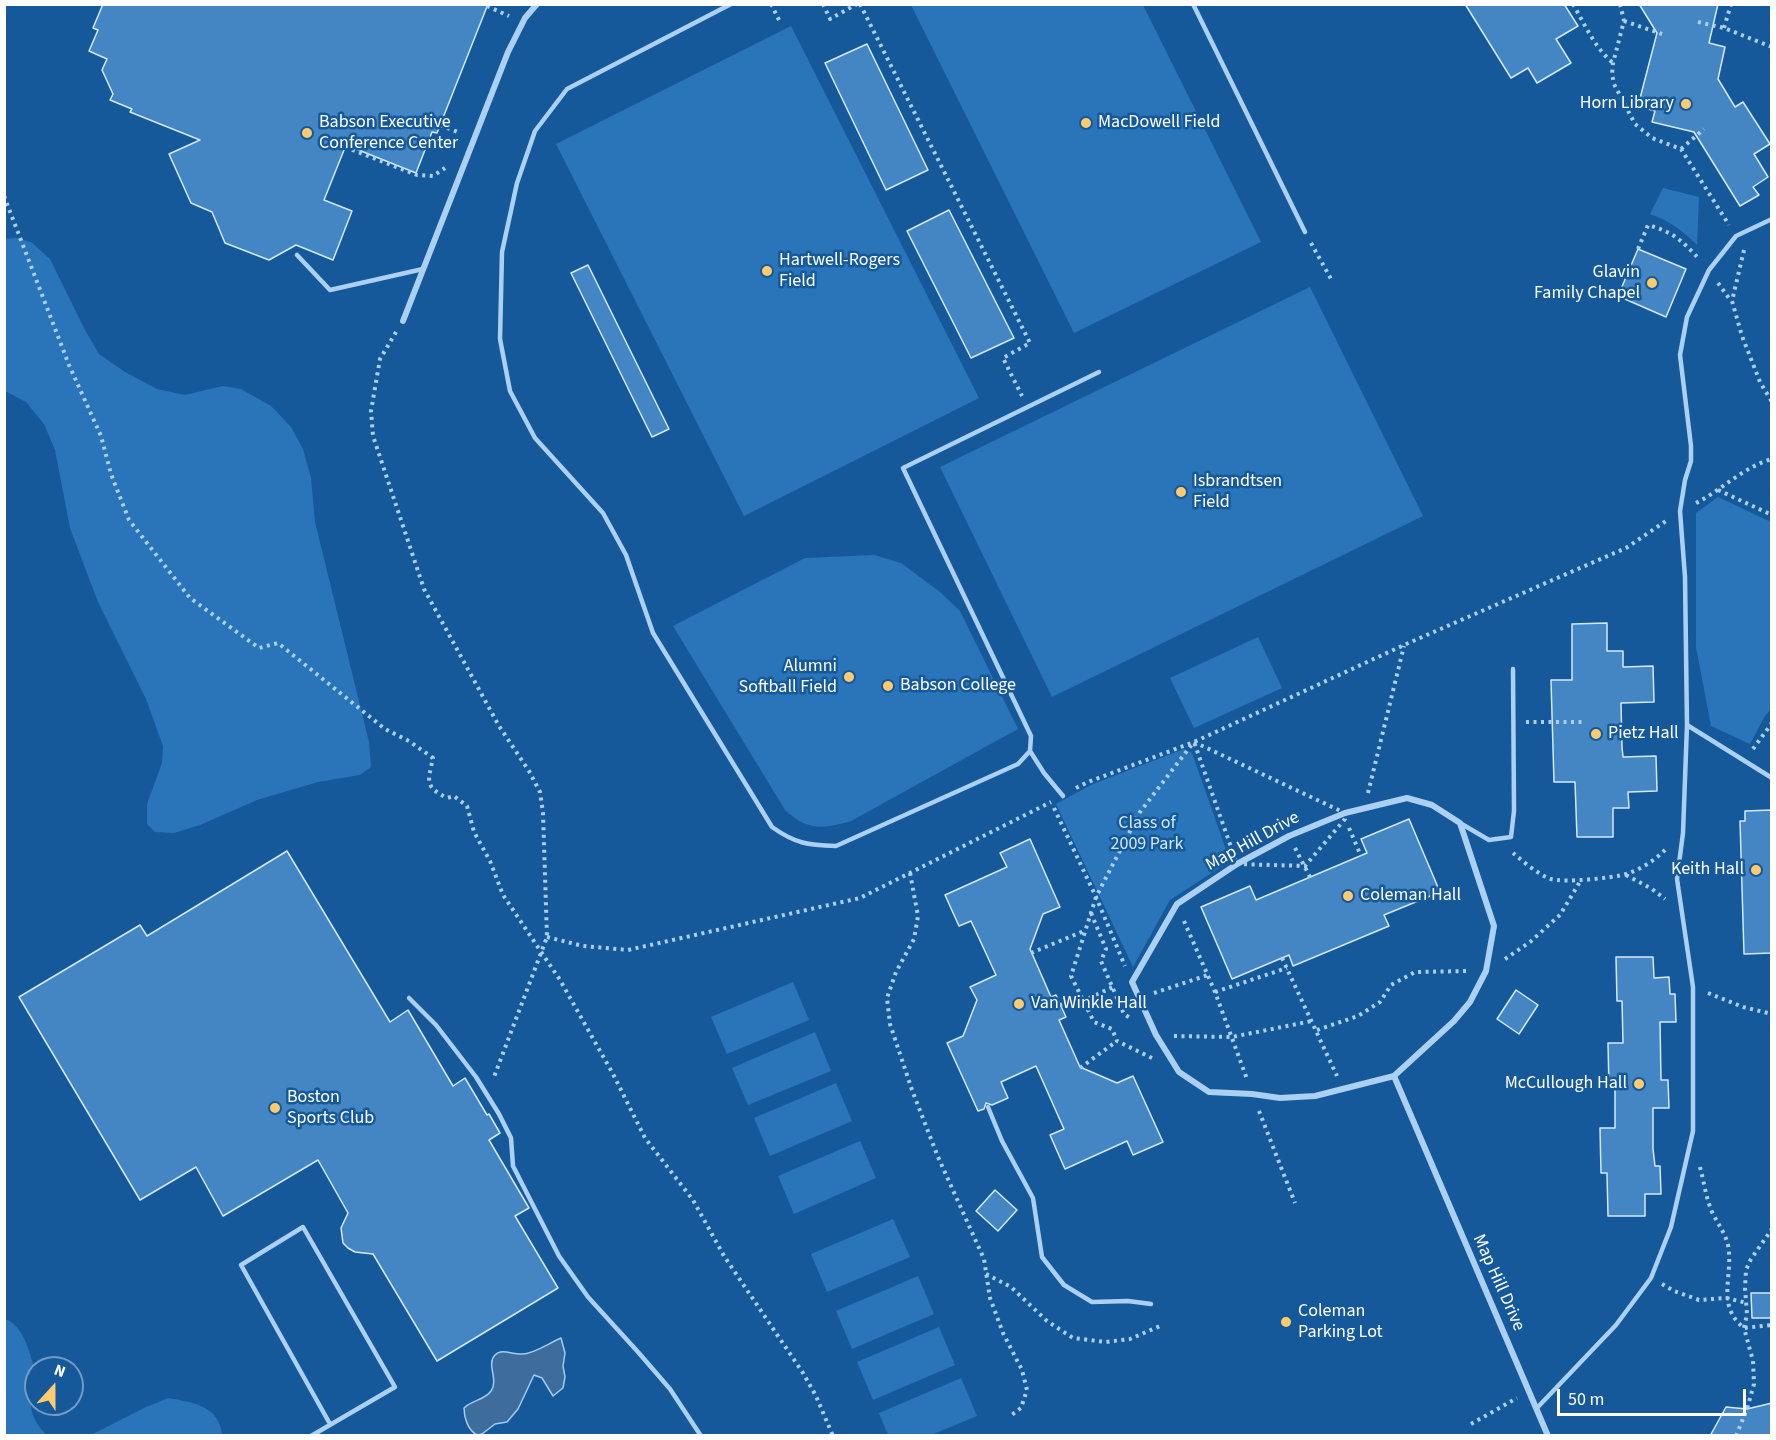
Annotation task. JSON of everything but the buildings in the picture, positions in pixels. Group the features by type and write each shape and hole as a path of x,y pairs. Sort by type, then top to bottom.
{"street":[{"path":"403,321 508,52 525,18 537,4"},
{"name":"Map Hill Drive","path":"1132,982 1177,904 1237,864 1289,836 1364,809 1407,798 1432,805 1460,824"},
{"path":"1132,982 1156,1035 1179,1072 1209,1092 1299,1098 1343,1091 1394,1076 1454,1021 1470,1002 1486,971 1494,926 1460,824"},
{"name":"Map Hill Drive","path":"1394,1076 1548,1436"}],"lane":[{"path":"731,4 567,89 535,131 517,183 502,252 500,339 510,391 535,438 603,513 626,555 653,633 772,827 789,839 811,846 836,846 1018,764 1030,751"},
{"path":"1194,4 1305,232"},
{"path":"1536,1409 1616,1325 1651,1278 1671,1227 1693,1131 1693,987 1677,879 1683,832 1687,725 1685,577 1680,511 1684,480 1691,461 1680,355 1687,316 1709,270 1736,236 1772,219"},
{"path":"297,255 330,290 423,269"},
{"path":"1063,796 1030,751 1031,736 903,468 1099,372"},
{"path":"1460,824 1489,840 1511,837 1514,811 1513,669"},
{"path":"1687,725 1772,778"},
{"path":"409,998 436,1025 488,1095 511,1138 513,1166 559,1256 588,1297 670,1389 701,1436"},
{"path":"988,1107 999,1134 1033,1198 1042,1257 1064,1285 1092,1302 1128,1301 1151,1304"},
{"path":"311,1436 395,1387 303,1227 241,1265 330,1424"}],"path":[{"path":"771,4 779,20"},
{"path":"823,4 830,19 859,4 1030,343 1003,358 1028,407"},
{"path":"1573,4 1594,41 1613,63"},
{"path":"1620,4 1623,21 1613,63 1614,84 1635,124 1652,138 1681,149 1736,236"},
{"path":"1724,28 1731,4"},
{"path":"487,6 510,16"},
{"path":"505,26 515,10"},
{"path":"1623,21 1662,34"},
{"path":"1698,22 1724,28 1772,47"},
{"path":"457,141 464,122"},
{"path":"440,125 460,133"},
{"path":"1681,149 1704,129"},
{"path":"345,147 417,175 433,176 444,170 447,164"},
{"path":"4,196 69,365 102,436 111,474 129,520 190,598 259,648 278,643 385,729 410,741 433,758 428,780 432,790 447,798 454,796 466,806 474,832 490,861 503,895 560,980 613,1074 645,1138 693,1200 724,1256 803,1373 816,1396 833,1436"},
{"path":"1638,249 1648,225 1668,231 1681,240 1709,270 1732,301 1742,336 1760,382 1771,401"},
{"path":"1732,301 1749,230"},
{"path":"1305,232 1331,279"},
{"path":"403,321 380,359 371,411 373,436 424,589 499,726 540,792 543,813 547,937 488,1095"},
{"path":"1706,498 1735,477 1763,461 1772,459"},
{"path":"1718,490 1772,515"},
{"path":"547,937 584,946 627,950 860,898 1088,782 1194,742 1404,645 1626,548 1680,511"},
{"path":"1364,809 1404,645"},
{"path":"1514,722 1585,722"},
{"path":"1746,763 1757,741 1772,723"},
{"path":"1194,742 1345,816 1360,856"},
{"path":"1194,742 1237,864"},
{"path":"1179,1072 1117,1041 1112,1029 1094,1022 1071,976 1096,897 1140,813 1194,742"},
{"path":"1051,802 1096,897 1132,982 1112,987 1083,1001 1060,1005"},
{"path":"1305,866 1345,816"},
{"path":"1513,853 1552,879 1581,880 1625,875 1656,859 1683,832"},
{"path":"1289,836 1310,877"},
{"path":"910,873 918,916 914,939 896,972 887,998 890,1024 938,1157 984,1259 990,1298 1002,1333 1022,1370 1027,1390 1021,1408 1010,1417"},
{"path":"1625,875 1652,889 1682,912"},
{"path":"1317,1030 1358,1016 1380,1002 1391,985 1415,972 1486,971 1530,942 1560,915 1581,880"},
{"path":"1177,904 1215,992 1295,1203"},
{"path":"1031,953 1085,931"},
{"path":"1282,958 1343,1091"},
{"path":"1215,992 1287,968"},
{"path":"1139,998 1208,975"},
{"path":"1693,987 1743,1007 1772,1014"},
{"path":"1156,1035 1232,1037 1312,1021"},
{"path":"1080,1068 1117,1041"},
{"path":"1700,1164 1707,1197 1728,1244 1730,1264 1726,1298 1736,1321 1744,1328 1772,1325"},
{"path":"1736,1436 1748,1409 1754,1384 1753,1361 1744,1328 1747,1314 1746,1270 1772,1229"},
{"path":"986,1274 1011,1287 1047,1322 1073,1338 1106,1342 1130,1339 1160,1326"},
{"path":"1651,1278 1674,1291 1699,1300 1726,1298 1747,1303"},
{"path":"1470,1424 1513,1401 1528,1389"}],"green space":[{"name":"MacDowell Field","path":"911,5 1143,5 1261,242 1074,333"},
{"name":"Hartwell-Rogers Field","path":"791,26 979,398 744,516 556,144"},
{"path":"1663,188 1699,197 1697,245 1676,227 1650,214"},
{"path":"16,238 31,242 50,259 99,354 125,372 157,389 185,395 223,386 241,389 271,406 291,427 303,449 311,478 315,522 369,742 371,767 360,775 318,782 257,800 200,825 174,833 155,832 147,824 147,804 162,763 163,746 146,699 98,602 70,528 55,450 44,424 26,402 5,391 5,239"},
{"name":"Isbrandtsen Field","path":"1310,287 1423,516 1052,697 940,467"},
{"path":"1718,497 1771,522 1771,709 1750,744 1711,726 1696,647 1696,513"},
{"name":"Alumni Softball Field","path":"874,555 901,563 940,592 960,611 1018,729 851,821 824,827 808,825 785,810 673,626 805,558"},
{"path":"1258,637 1282,688 1194,728 1170,678"},
{"name":"Class of 2009 Park","path":"1184,749 1192,753 1230,861 1170,900 1133,967 1056,804 1093,784"},
{"path":"793,982 809,1020 727,1054 711,1017"},
{"path":"815,1032 831,1071 748,1105 732,1068"},
{"path":"836,1083 852,1121 770,1156 754,1118"},
{"path":"860,1141 876,1178 794,1214 778,1176"},
{"path":"893,1219 910,1257 827,1292 811,1254"},
{"path":"918,1276 934,1314 852,1349 836,1311"},
{"path":"5,1319 17,1327 22,1334 30,1356 24,1356 24,1416 34,1416 47,1435 5,1435"},
{"path":"939,1327 955,1365 873,1400 857,1362"},
{"path":"961,1378 977,1416 931,1435 888,1435 879,1413"},
{"path":"168,1398 203,1407 216,1418 222,1435 91,1435 146,1407"}],"shaded area":[{"path":"561,1338 565,1353 563,1388 553,1396 542,1378 534,1375 518,1409 507,1422 495,1424 482,1434 474,1433 467,1423 464,1408 491,1391 494,1382 492,1363 495,1355 504,1352 527,1354"}],"place":[{"name":"Horn Library","path":"1686,104"},
{"name":"MacDowell Field","path":"1086,123"},
{"name":"Babson Executive Conference Center","path":"307,133"},
{"name":"Hartwell-Rogers Field","path":"767,271"},
{"name":"Glavin Family Chapel","path":"1652,283"},
{"name":"Isbrandtsen Field","path":"1181,492"},
{"name":"Alumni Softball Field","path":"849,677"},
{"name":"Babson College","path":"888,686"},
{"name":"Pietz Hall","path":"1596,734"},
{"name":"Keith Hall","path":"1756,870"},
{"name":"Coleman Hall","path":"1348,896"},
{"name":"Van Winkle Hall","path":"1019,1004"},
{"name":"McCullough Hall","path":"1639,1084"},
{"name":"Boston Sports Club","path":"275,1108"},
{"name":"Coleman Parking Lot","path":"1286,1322"}]}
